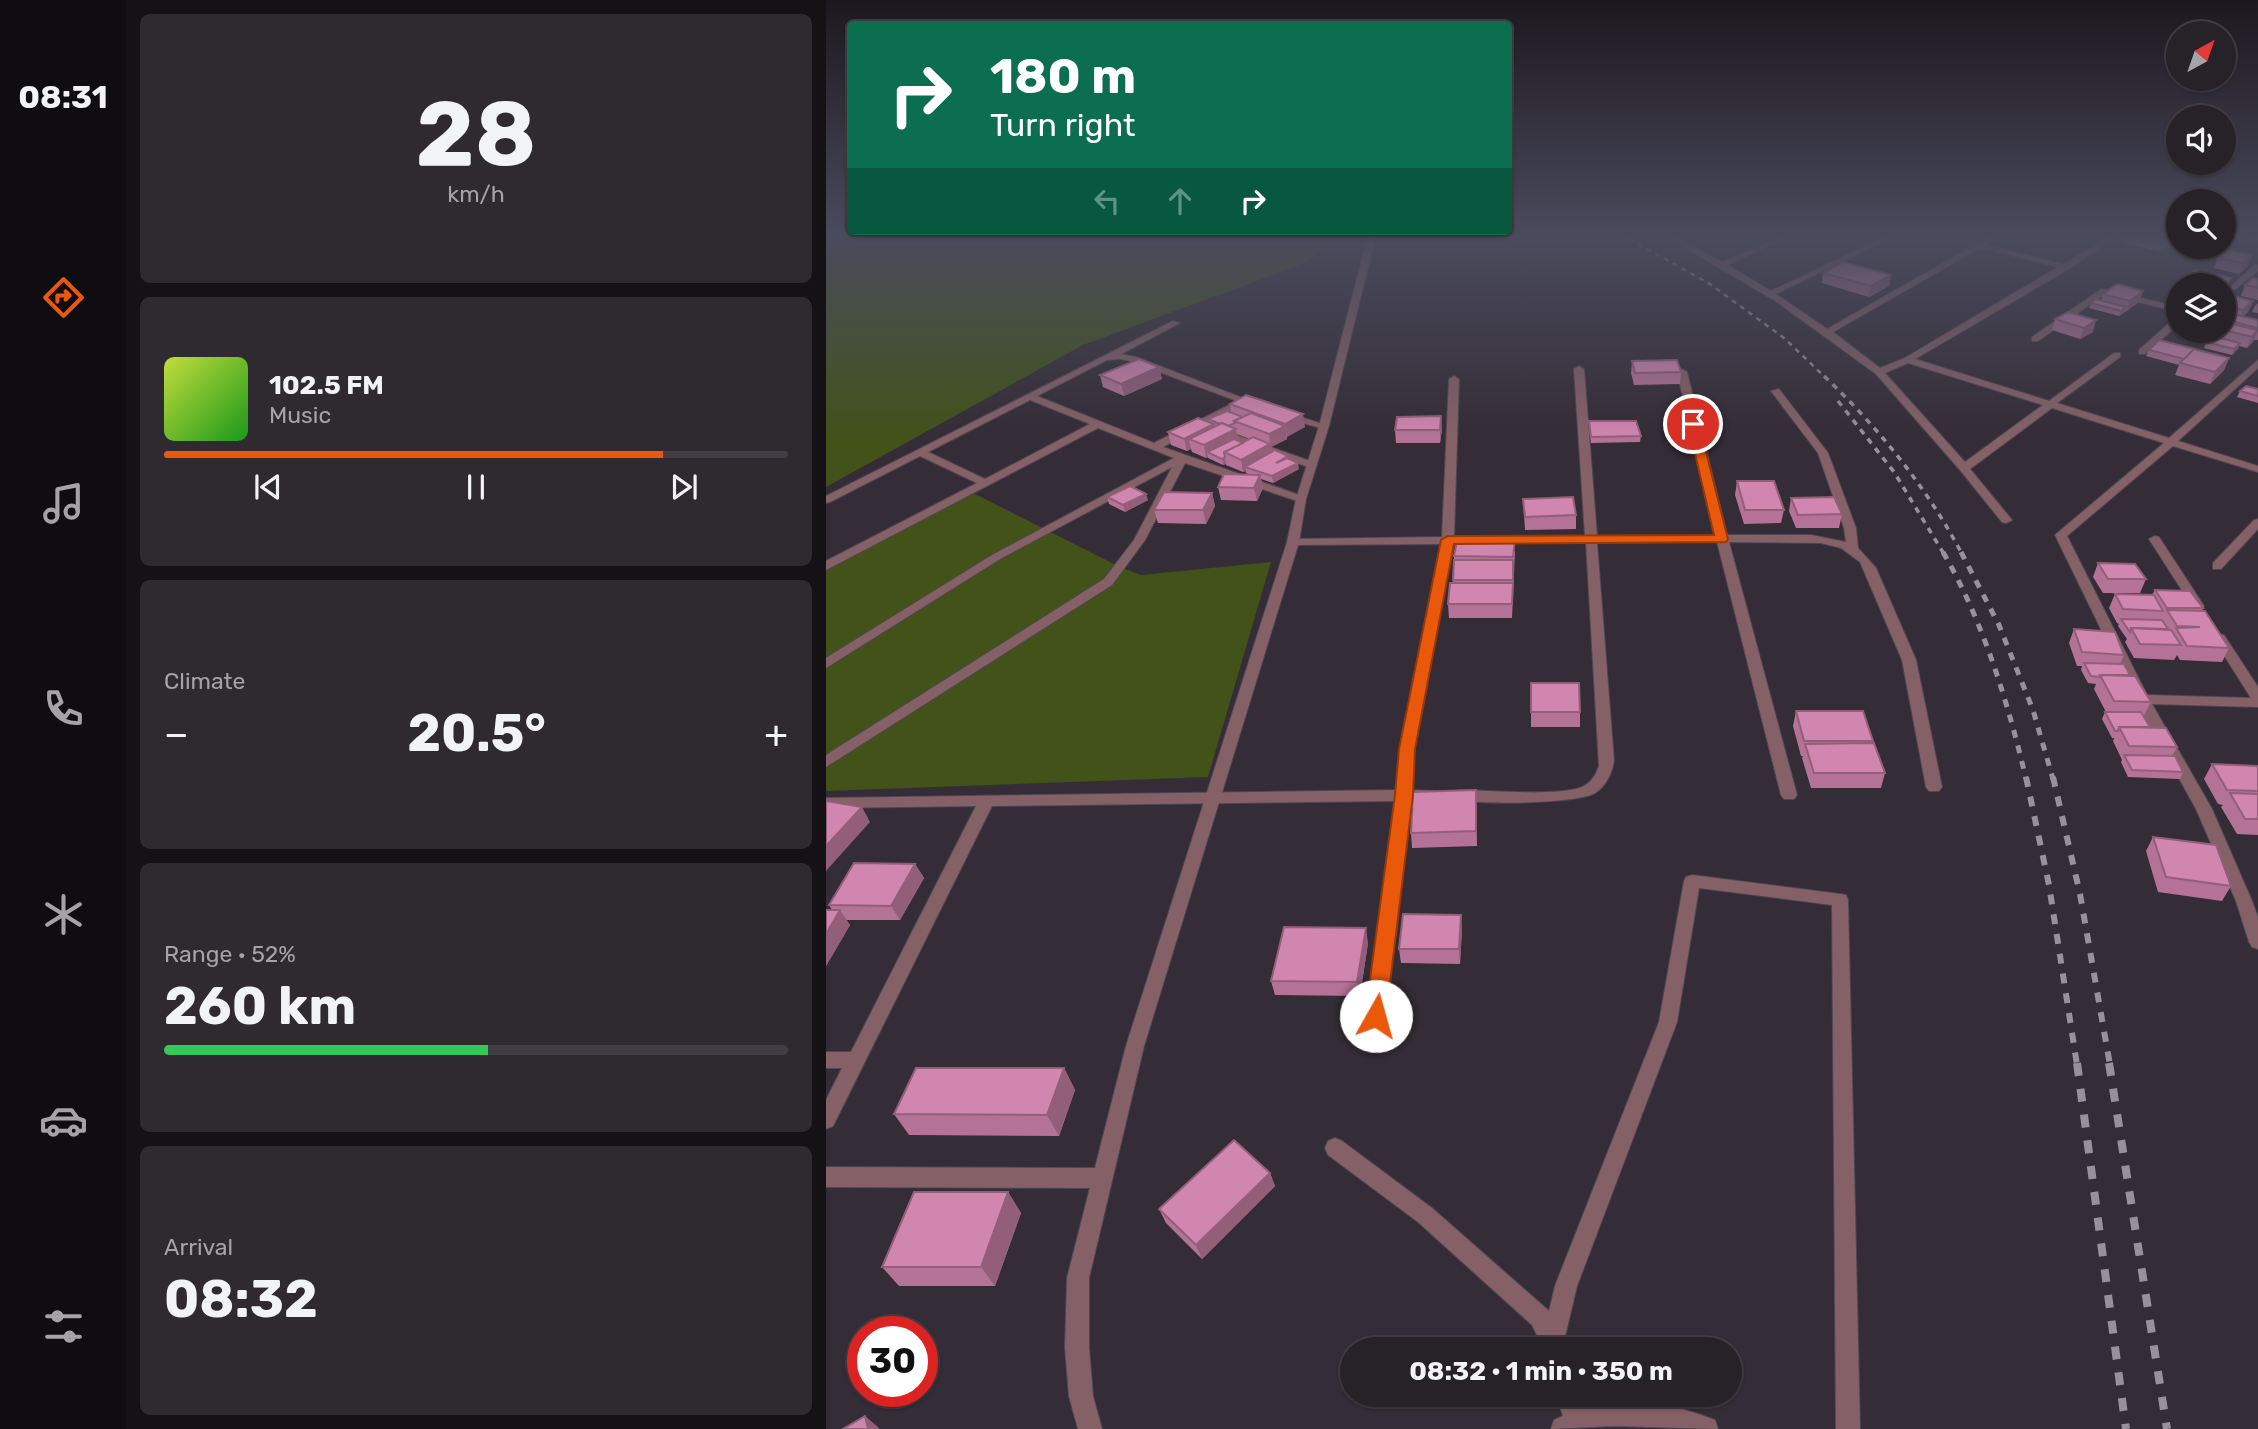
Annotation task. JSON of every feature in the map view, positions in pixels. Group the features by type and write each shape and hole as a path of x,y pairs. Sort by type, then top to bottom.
{"street":[{"path":"1090,1429 1082,1396 1077,1348 1078,1278 1135,1046 1293,542 1301,499 1324,426 1354,306"},
{"path":"1791,306 1829,331 1880,372 2006,520"},
{"path":"1829,331 1873,306"},
{"path":"1880,372 1908,360 2000,306"},
{"path":"2035,339 2083,306"},
{"path":"826,500 1176,323"},
{"path":"2142,352 2166,331"},
{"path":"1964,468 2117,355"},
{"path":"1105,358 1120,356 1133,359 1266,408"},
{"path":"1908,360 2258,469"},
{"path":"2258,363 2171,442 2061,535 2142,699 2204,809 2244,901 2258,942"},
{"path":"826,803 1568,794 1586,791 1598,783 1607,761 1589,540 1579,369"},
{"path":"1682,372 1722,539 1789,794"},
{"path":"1376,1016 1404,795 1407,749 1448,540 1454,379"},
{"path":"1776,391 1823,453 1850,528 1853,547"},
{"path":"1028,396 1182,458 1301,499"},
{"path":"1154,447 1244,401"},
{"path":"1277,412 1324,426"},
{"path":"826,566 982,482 1098,424"},
{"path":"1199,425 1312,465"},
{"path":"921,453 982,482"},
{"path":"826,664 996,557 1182,458"},
{"path":"826,762 1108,582 1122,568 1167,490 1182,458"},
{"path":"2217,566 2258,522"},
{"path":"1293,542 1811,538 1836,541 1853,547 1863,556 1870,568 1909,660 1934,787"},
{"path":"2154,539 2258,701"},
{"path":"2142,699 2258,701"},
{"path":"826,1119 985,802"},
{"path":"1556,1337 1566,1286 1668,1022 1692,881 1840,900 1848,1429"},
{"path":"826,1060 857,1060"},
{"path":"1335,1148 1424,1214 1540,1317 1550,1337"},
{"path":"826,1177 1102,1178"},
{"path":"1568,1407 1569,1425 1630,1413 1706,1429"}],"green space":[{"path":"826,306 1189,306 1083,345 826,487"},
{"path":"971,492 1141,575 1271,562 1208,777 826,791 826,570"}],"building":[{"path":"2101,306 2126,307 2121,311"},
{"path":"2236,306 2248,306 2243,310 2236,308"},
{"path":"2068,312 2096,320 2084,328 2055,319"},
{"path":"2236,315 2258,320 2258,328 2236,322"},
{"path":"2236,325 2258,330 2252,337 2236,333"},
{"path":"2159,340 2195,349 2184,359 2149,350"},
{"path":"2210,343 2240,343 2234,349"},
{"path":"2194,349 2229,358 2215,372 2180,363"},
{"path":"1139,359 1159,367 1121,384 1100,375"},
{"path":"1677,360 1681,372 1635,373 1632,361"},
{"path":"2246,386 2258,389 2258,396 2240,391"},
{"path":"1246,395 1303,414 1285,424 1230,404"},
{"path":"1227,411 1243,417 1228,426 1208,419"},
{"path":"1251,413 1285,426 1269,434 1234,421"},
{"path":"1441,416 1440,430 1395,430 1397,417"},
{"path":"1198,418 1214,424 1184,439 1168,432"},
{"path":"1589,421 1636,421 1641,436 1591,437"},
{"path":"1222,423 1236,429 1204,445 1189,439"},
{"path":"1253,437 1270,444 1241,460 1224,452"},
{"path":"1234,439 1243,443 1224,452 1225,457 1222,459 1207,452"},
{"path":"1275,450 1288,456 1276,463 1287,458 1298,463 1272,476 1245,467"},
{"path":"1224,474 1260,475 1254,488 1218,487"},
{"path":"1737,481 1774,481 1784,510 1745,510"},
{"path":"1130,486 1146,494 1123,505 1107,497"},
{"path":"1164,492 1212,493 1203,510 1154,510"},
{"path":"1573,497 1576,515 1525,517 1523,499"},
{"path":"1834,497 1842,514 1798,515 1791,498"},
{"path":"1458,536 1515,538 1513,557 1454,556"},
{"path":"1454,560 1513,560 1513,580 1453,580"},
{"path":"2098,563 2135,564 2146,579 2108,579"},
{"path":"1450,583 1513,583 1512,604 1448,604"},
{"path":"2155,590 2190,591 2203,608 2167,608"},
{"path":"2115,594 2154,595 2163,611 2123,609"},
{"path":"2167,610 2205,611 2229,648 2187,646 2176,628 2200,627 2177,626"},
{"path":"2121,619 2162,620 2168,629 2131,628 2130,632"},
{"path":"2131,628 2171,630 2181,645 2140,644"},
{"path":"2074,629 2115,632 2124,655 2082,652"},
{"path":"2084,663 2124,664 2130,675 2091,676"},
{"path":"2100,675 2135,676 2151,702 2114,701"},
{"path":"1531,683 1579,683 1580,712 1531,712"},
{"path":"1796,711 1863,711 1873,741 1804,741"},
{"path":"2105,712 2141,712 2150,727 2119,727 2118,731 2115,731"},
{"path":"2119,727 2166,728 2177,747 2129,746"},
{"path":"1874,743 1885,773 1814,773 1805,744"},
{"path":"2124,755 2175,756 2183,772 2132,770"},
{"path":"2212,764 2258,766 2258,791 2227,790"},
{"path":"1476,790 1476,831 1411,833 1413,792"},
{"path":"2230,793 2258,794 2258,819 2245,819"},
{"path":"826,801 862,807 826,846"},
{"path":"2153,837 2216,845 2231,886 2166,877"},
{"path":"854,863 915,864 891,906 829,905"},
{"path":"826,910 840,910 826,934"},
{"path":"1403,914 1461,915 1459,949 1399,949"},
{"path":"1284,927 1366,928 1357,982 1271,981"},
{"path":"916,1068 1064,1068 1047,1115 894,1114"},
{"path":"1234,1140 1270,1173 1196,1245 1159,1209"},
{"path":"914,1192 1008,1192 981,1267 882,1267"},
{"path":"865,1416 868,1429 843,1429"}],"railway":[{"path":"1740,306 1784,338 1826,378"},
{"path":"1826,378 1864,416 1918,483 1962,554"},
{"path":"1838,401 1894,472 1944,554"},
{"path":"1943,552 1970,606 1993,663 2026,779"},
{"path":"1961,552 1999,625 2033,710 2053,779"},
{"path":"2026,777 2049,885 2077,1065"},
{"path":"2053,777 2080,894 2110,1065"},
{"path":"2077,1063 2126,1429"},
{"path":"2109,1063 2167,1429"}],"route":[{"path":"1376,1016 1404,795 1407,749 1448,540 1722,539 1693,424"}]}
